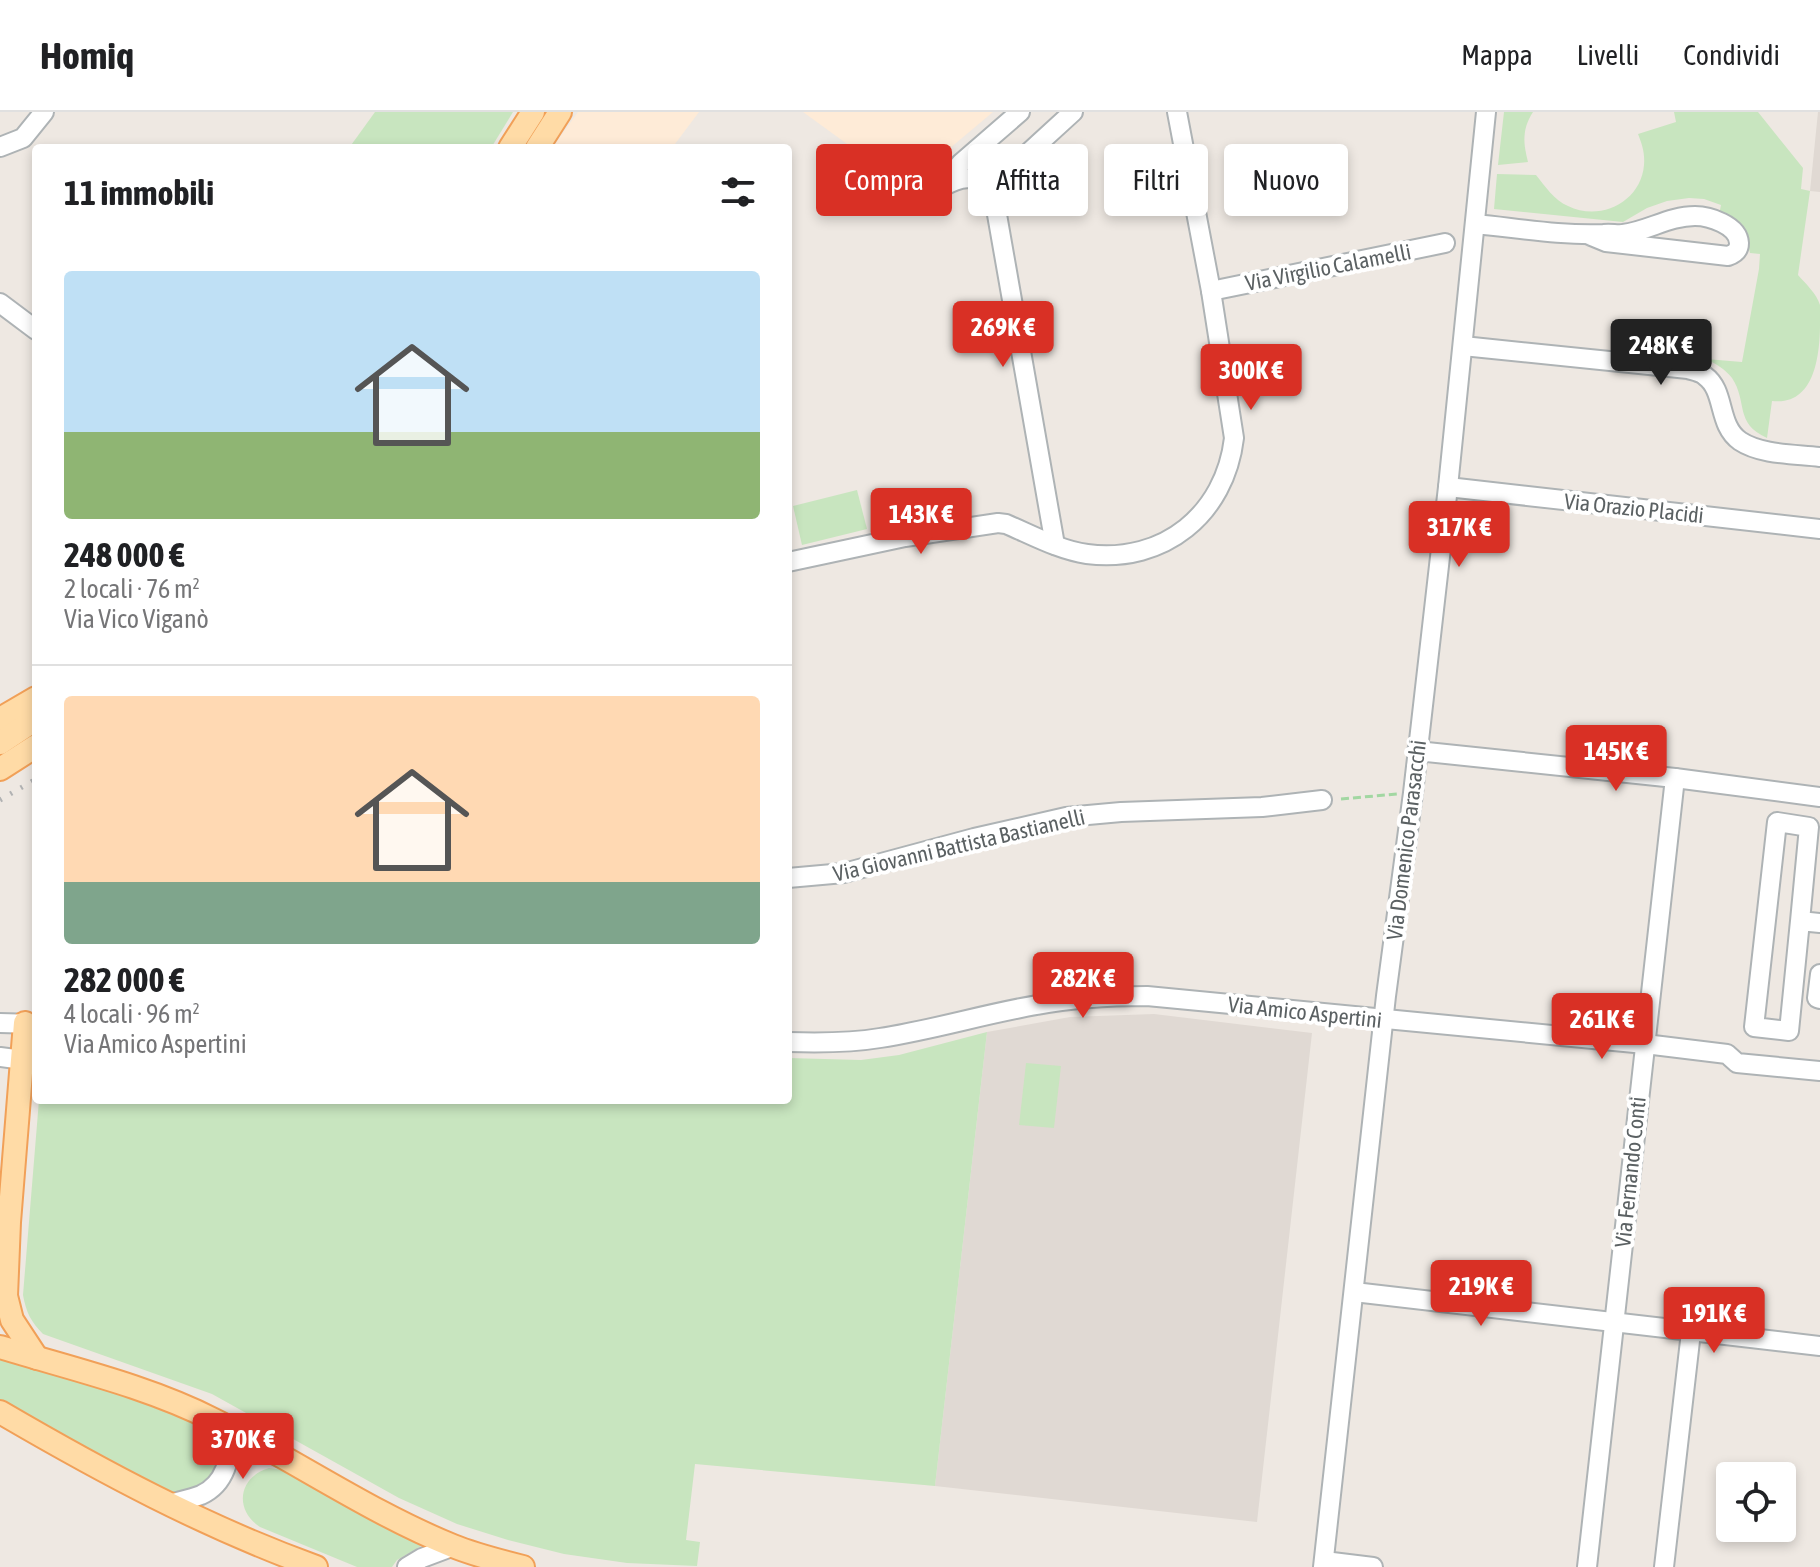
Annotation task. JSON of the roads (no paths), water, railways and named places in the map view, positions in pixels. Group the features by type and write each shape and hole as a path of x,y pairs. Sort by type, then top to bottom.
{"main road":[{"path":"513,144 533,112"},
{"path":"543,144 560,112"},
{"path":"0,719 32,700"},
{"path":"0,743 32,731"},
{"path":"0,769 32,731"},
{"path":"0,1257 30,1024"},
{"path":"0,1084 19,1107"},
{"path":"6,1225 7,1305 12,1320 37,1358"},
{"path":"0,1347 141,1390 211,1418 377,1510 454,1546 523,1567"},
{"path":"0,1415 169,1504 316,1567"}],"street":[{"path":"0,147 23,138 44,112"},
{"path":"982,144 1020,112"},
{"path":"1032,144 1073,112"},
{"path":"792,561 989,523 1006,524 1085,554 1119,556 1140,552 1171,539 1198,520 1218,492 1232,457 1234,438 1211,291 1177,112"},
{"name":"Via Domenico Parasacchi","path":"1324,1564 1384,1020 1448,487 1486,112"},
{"path":"968,156 938,190 958,180 968,181"},
{"path":"991,216 1055,545"},
{"path":"1475,224 1619,235 1644,230 1661,222 1696,216 1714,219 1725,225 1737,235 1739,243 1738,249 1728,256 1606,242 1589,235"},
{"name":"Via Virgilio Calamelli","path":"1211,291 1445,243"},
{"path":"0,303 32,327"},
{"path":"1463,346 1688,369 1704,374 1715,385 1728,429 1741,441 1763,450 1820,457"},
{"name":"Via Orazio Placidi","path":"1448,487 1820,529"},
{"path":"1417,751 1675,778 1820,797"},
{"name":"Via Fernando Conti","path":"1587,1567 1675,778"},
{"name":"Via Giovanni Battista Bastianelli","path":"792,878 844,873 1066,817 1262,807 1322,800"},
{"path":"1777,822 1809,827 1812,922 1789,1031 1754,1027 1777,822"},
{"path":"1820,977 1817,998 1820,999"},
{"name":"Via Amico Aspertini","path":"792,1042 877,1039 1037,1005 1131,996 1645,1044 1727,1054 1737,1063 1820,1071"},
{"path":"0,1023 30,1024"},
{"path":"0,1057 23,1060"},
{"path":"1354,1292 1820,1346"},
{"path":"1664,1567 1691,1332"},
{"path":"169,1504 203,1494 222,1476 227,1465 228,1449 223,1434 211,1418"},
{"path":"407,1567 454,1546"},
{"path":"1324,1564 1373,1567"}],"railway":[{"path":"0,800 32,781"}]}
